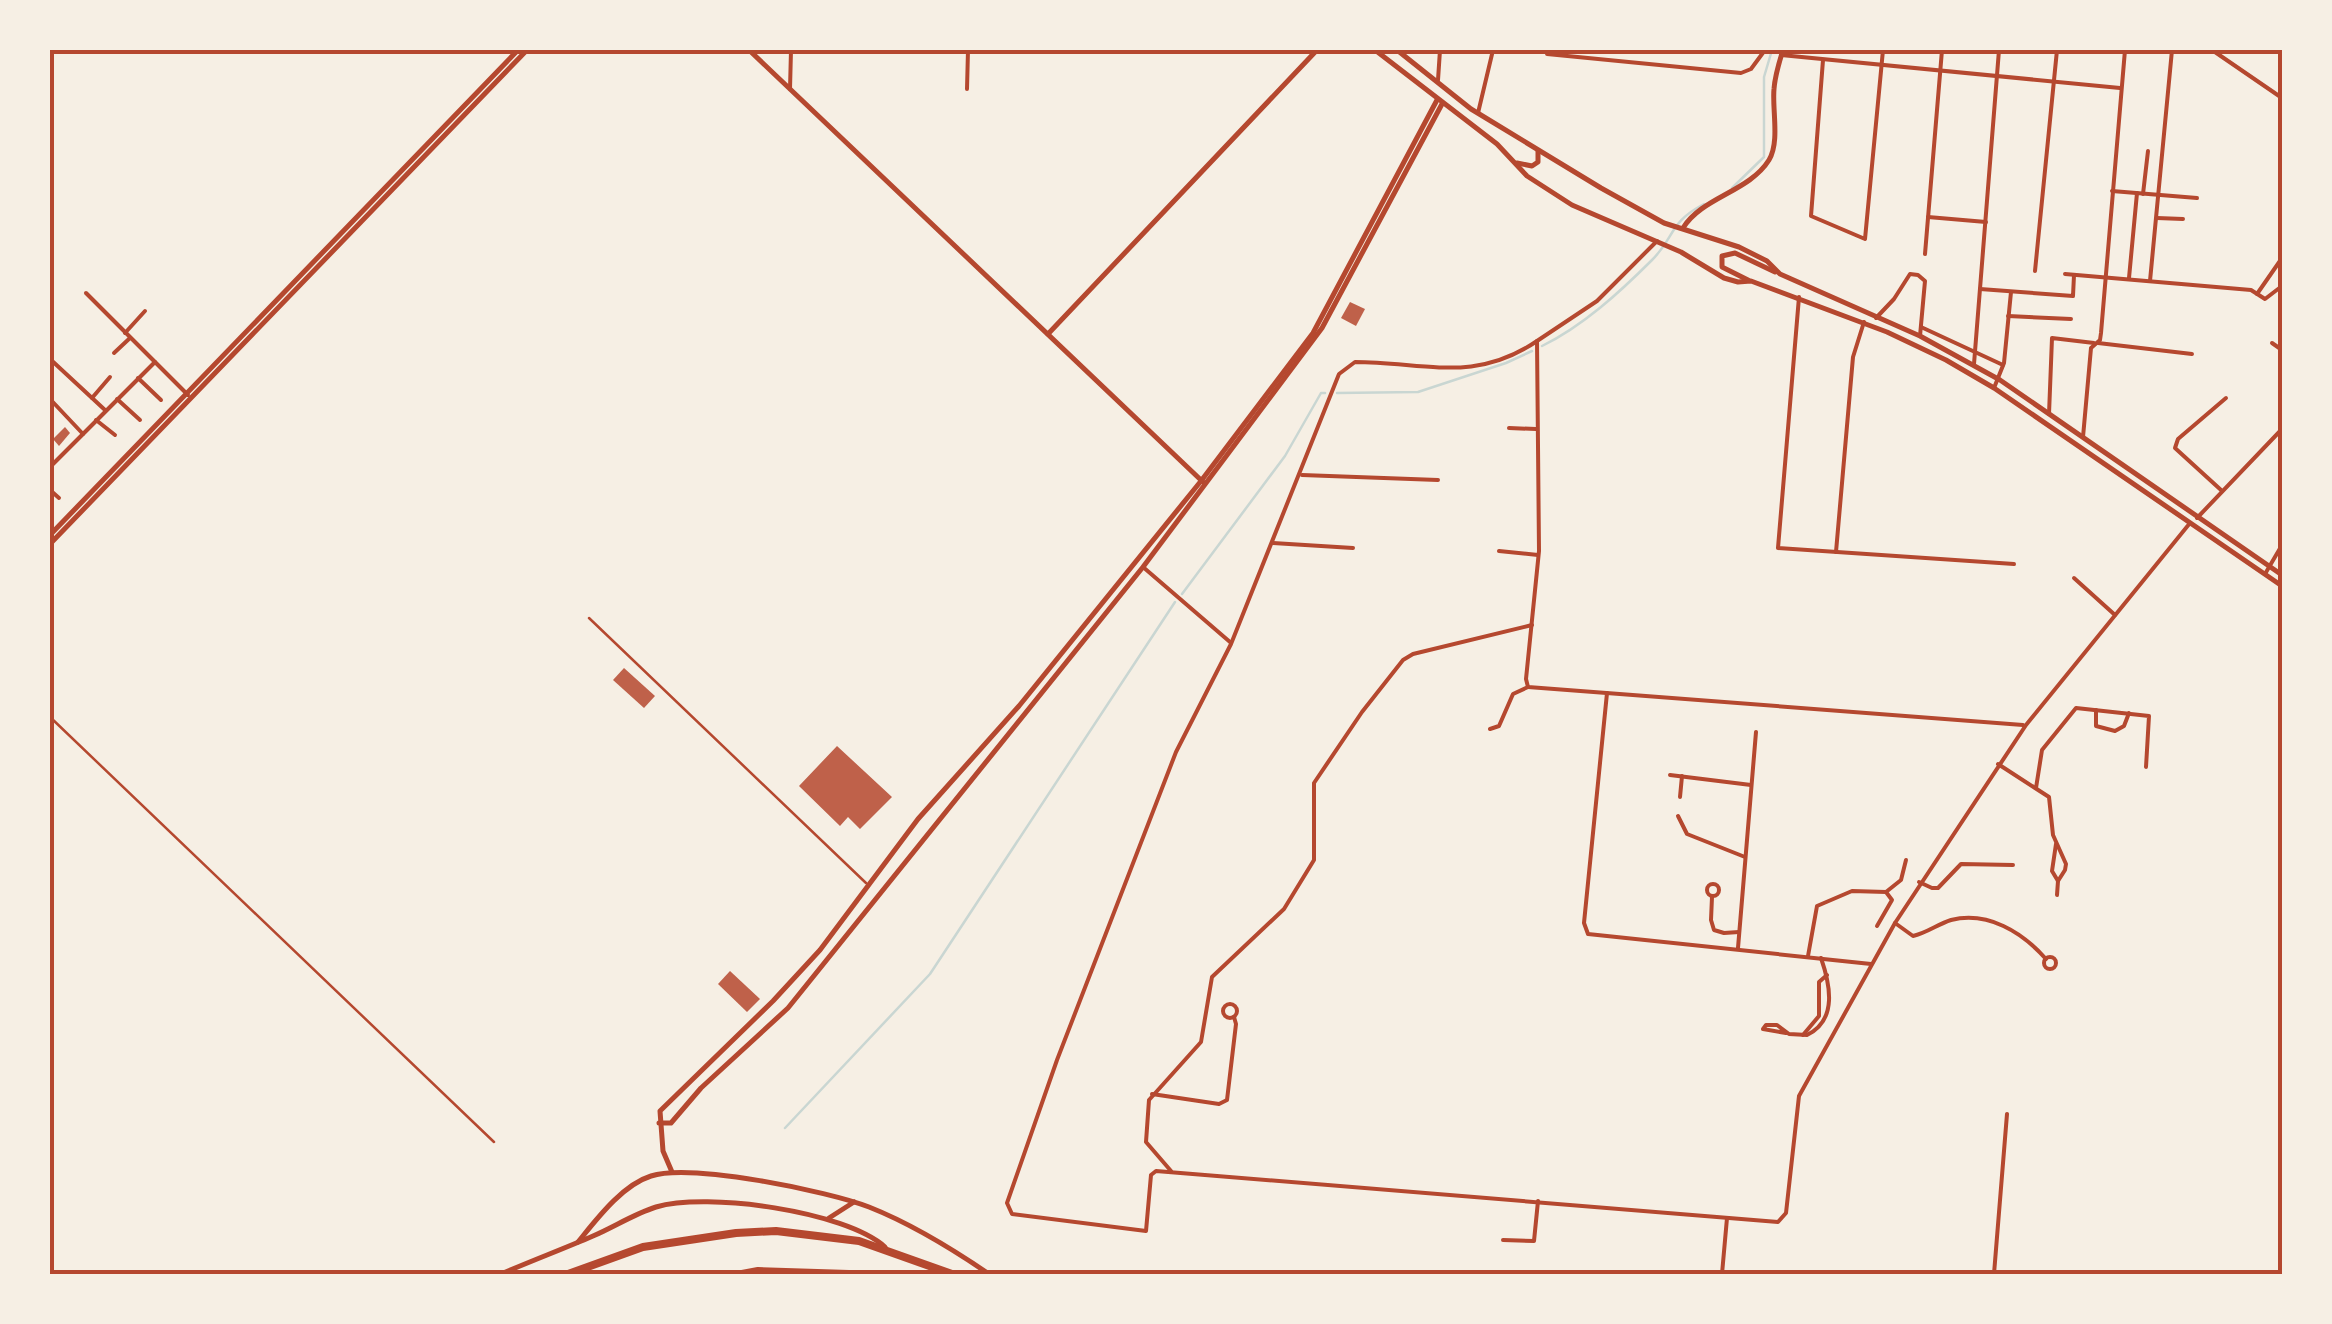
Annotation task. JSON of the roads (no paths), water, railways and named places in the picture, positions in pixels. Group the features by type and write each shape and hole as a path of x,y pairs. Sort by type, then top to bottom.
{"highway":[{"path":"568,1274 643,1247 736,1233 809,1233 887,1250 952,1274"},
{"path":"742,1274 848,1274"}],"main road":[{"path":"50,544 518,50"},
{"path":"50,536 527,50"},
{"path":"749,50 1203,483"},
{"path":"1048,334 1317,50"},
{"path":"1375,50 1497,144 1527,176 1572,205 1697,260 1724,278 1751,281"},
{"path":"1397,50 1478,113 1601,188 1678,227 1739,248 1766,261 1780,274"},
{"path":"1678,227 1744,183 1770,159 1774,85 1782,53"},
{"path":"659,1122 667,1124 676,1118 702,1088 788,1008 1142,567 1322,328 1440,102"},
{"path":"1514,162 1525,166 1538,162 1537,148"},
{"path":"2282,576 2194,520 1994,388 1946,360 1864,322 1722,268 1722,256 1735,253 1920,336 1998,379 2082,437 2194,520 2265,574 2282,586"},
{"path":"672,1172 663,1151 660,1111 774,1001 820,950 918,819 1019,706 1203,483"},
{"path":"578,1242 600,1216 647,1176 672,1172 732,1176 854,1202 918,1229 989,1274"},
{"path":"829,1218 854,1202"},
{"path":"501,1274 658,1206 732,1205 792,1210 829,1218 871,1235 887,1250"}],"street":[{"path":"790,89 791,50"},
{"path":"967,89 968,50"},
{"path":"1438,82 1440,50"},
{"path":"1478,113 1493,50"},
{"path":"1548,54 1741,73 1752,69 1765,50"},
{"path":"1823,60 1811,216 1862,240 1868,234 1883,50"},
{"path":"1925,254 1942,50"},
{"path":"1974,366 1999,50"},
{"path":"2035,270 2057,50"},
{"path":"2082,437 2106,277 2124,50"},
{"path":"2150,281 2172,50"},
{"path":"2212,50 2281,97"},
{"path":"2230,62 2231,50"},
{"path":"1782,53 2121,88"},
{"path":"2281,97 2282,83"},
{"path":"2128,279 2148,151"},
{"path":"2112,191 2197,198"},
{"path":"1928,217 1986,222"},
{"path":"2157,218 2183,219"},
{"path":"1662,244 1597,301 1501,362 1470,368 1368,362 1348,365 1339,374 1231,644 1176,752 1044,1093 1007,1208 1012,1214 1142,1232 1148,1224 1151,1174 1156,1171 1773,1223 1783,1219 1799,1096 1920,882 2026,726 2194,520 2282,429"},
{"path":"2258,294 2282,258"},
{"path":"1876,318 1894,300 1910,274 1914,274 1925,282 1920,336"},
{"path":"2065,274 2251,290 2266,298 2282,286"},
{"path":"1980,289 2073,296 2074,275"},
{"path":"1994,388 2003,366 2011,292"},
{"path":"86,293 189,397"},
{"path":"1799,297 1778,544 1782,549 2014,564"},
{"path":"125,332 144,311"},
{"path":"114,322 122,316"},
{"path":"2008,316 2071,319"},
{"path":"1836,552 1852,357 1864,322"},
{"path":"1921,328 2003,366"},
{"path":"114,353 130,338"},
{"path":"2048,414 2052,338 2192,354"},
{"path":"1528,687 1538,556 1537,342"},
{"path":"2272,343 2282,350"},
{"path":"50,359 106,410"},
{"path":"50,468 155,362"},
{"path":"92,398 110,377"},
{"path":"138,378 161,400"},
{"path":"117,398 140,420"},
{"path":"2221,490 2175,448 2178,439 2226,398"},
{"path":"50,399 83,434"},
{"path":"96,420 115,436"},
{"path":"1509,428 1536,429"},
{"path":"1300,474 1438,480"},
{"path":"50,490 59,498"},
{"path":"1272,543 1352,548"},
{"path":"2265,574 2282,546"},
{"path":"1498,551 1538,556"},
{"path":"1142,567 1231,644"},
{"path":"2074,578 2115,615"},
{"path":"1171,1172 1146,1142 1147,1106 1152,1094 1201,1042 1212,977 1278,914 1310,868 1315,853 1311,795 1314,783 1402,660 1532,625"},
{"path":"1490,729 1499,726 1513,694 1528,687 2026,726"},
{"path":"1607,693 1585,929 1592,936 1871,964"},
{"path":"2036,788 2041,755 2074,710 2146,714 2150,719 2146,767"},
{"path":"2096,710 2096,726 2116,731 2122,728 2129,713"},
{"path":"1738,948 1756,732"},
{"path":"1998,764 2044,792 2050,800 2056,844 2066,868 2058,881 2057,896"},
{"path":"1670,774 1750,785"},
{"path":"1680,797 1682,776"},
{"path":"1678,816 1687,834 1745,857"},
{"path":"2056,844 2052,871 2058,881"},
{"path":"1808,956 1820,903 1852,891 1886,892 1900,880 1906,860"},
{"path":"1920,882 1938,888 1961,864 2013,865"},
{"path":"1878,926 1892,900 1886,892"},
{"path":"1712,897 1713,928 1721,933 1739,932"},
{"path":"1896,922 1909,935 1918,936 1952,920 1992,922 2022,936 2046,958"},
{"path":"1786,1033 1814,1032 1827,1014 1830,996 1821,958"},
{"path":"1802,1035 1819,1016 1819,982 1827,974"},
{"path":"1152,1094 1219,1104 1227,1100 1234,1017"},
{"path":"1994,1274 2008,1114"},
{"path":"1503,1240 1534,1242 1538,1201"},
{"path":"1722,1274 1728,1218"}],"lane":[{"path":"590,618 868,885"},
{"path":"50,717 493,1142"}],"waterway":[{"path":"1732,188 1764,157 1764,77 1772,50"},
{"path":"1542,346 1572,329 1614,296 1660,251 1684,217 1704,204"},
{"path":"1337,393 1418,392 1532,351"},
{"path":"1182,594 1285,456 1321,393 1325,393"},
{"path":"785,1128 930,974 1175,602"}]}
